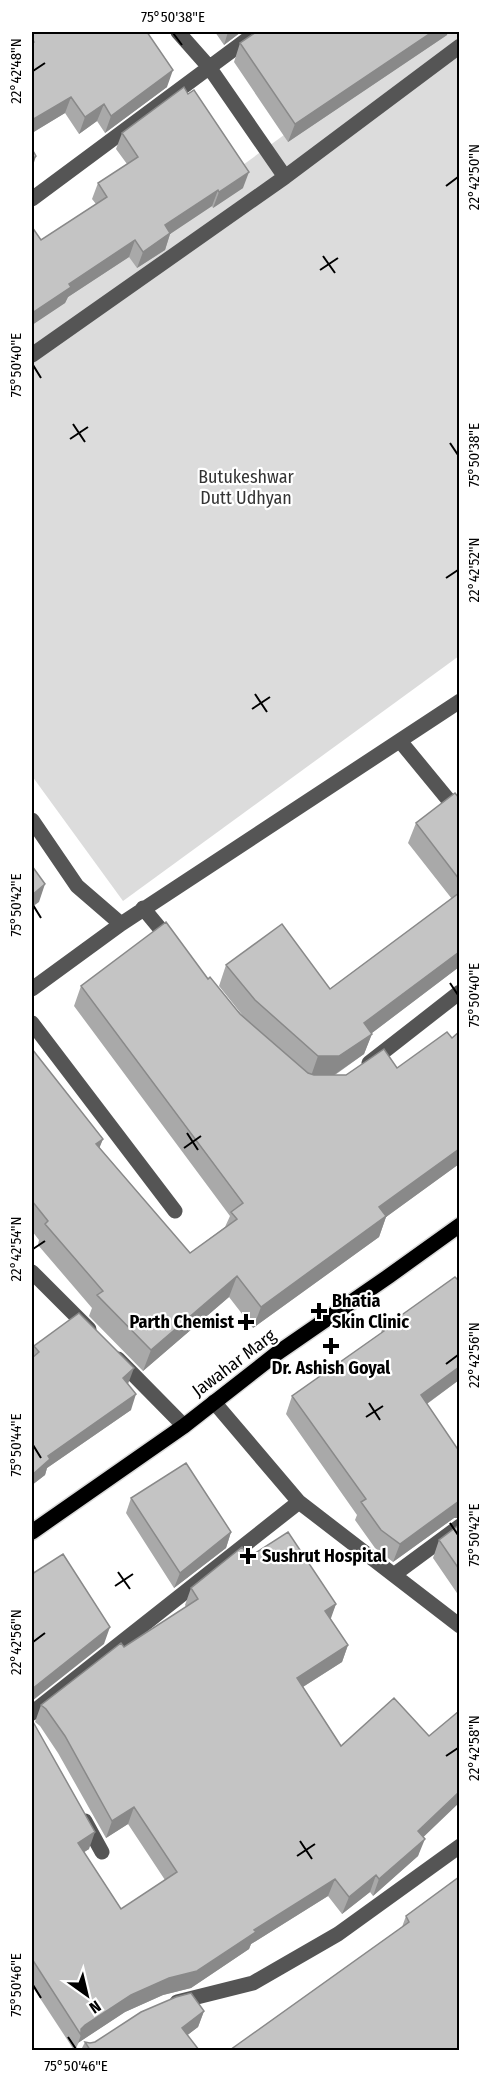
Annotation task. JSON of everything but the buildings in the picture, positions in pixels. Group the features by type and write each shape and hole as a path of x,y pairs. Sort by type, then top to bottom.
{"main road":[{"name":"Jawahar Marg","path":"32,1532 184,1426 276,1354 459,1225"}],"street":[{"path":"178,32 209,67 285,177"},
{"path":"32,199 257,32"},
{"path":"32,355 285,177 459,46"},
{"path":"32,989 143,908 459,701"},
{"path":"400,741 459,814"},
{"path":"32,820 77,886 121,924"},
{"path":"143,908 181,954"},
{"path":"359,1071 459,992"},
{"path":"32,1023 175,1211"},
{"path":"32,1272 184,1426"},
{"path":"214,1402 299,1502 459,1626"},
{"path":"32,1713 299,1502"},
{"path":"394,1574 459,1526"},
{"path":"79,1810 102,1852"},
{"path":"167,2004 253,1983 338,1934 459,1846"}],"green space":[{"name":"Butukeshwar Dutt Udhyan","path":"426,32 459,32 459,656 123,901 32,776 32,318"}],"place":[{"name":"Bhatia Skin Clinic","path":"319,1311"},
{"name":"Parth Chemist","path":"246,1322"},
{"name":"Dr. Ashish Goyal","path":"331,1346"},
{"name":"Sushrut Hospital","path":"248,1556"}]}
